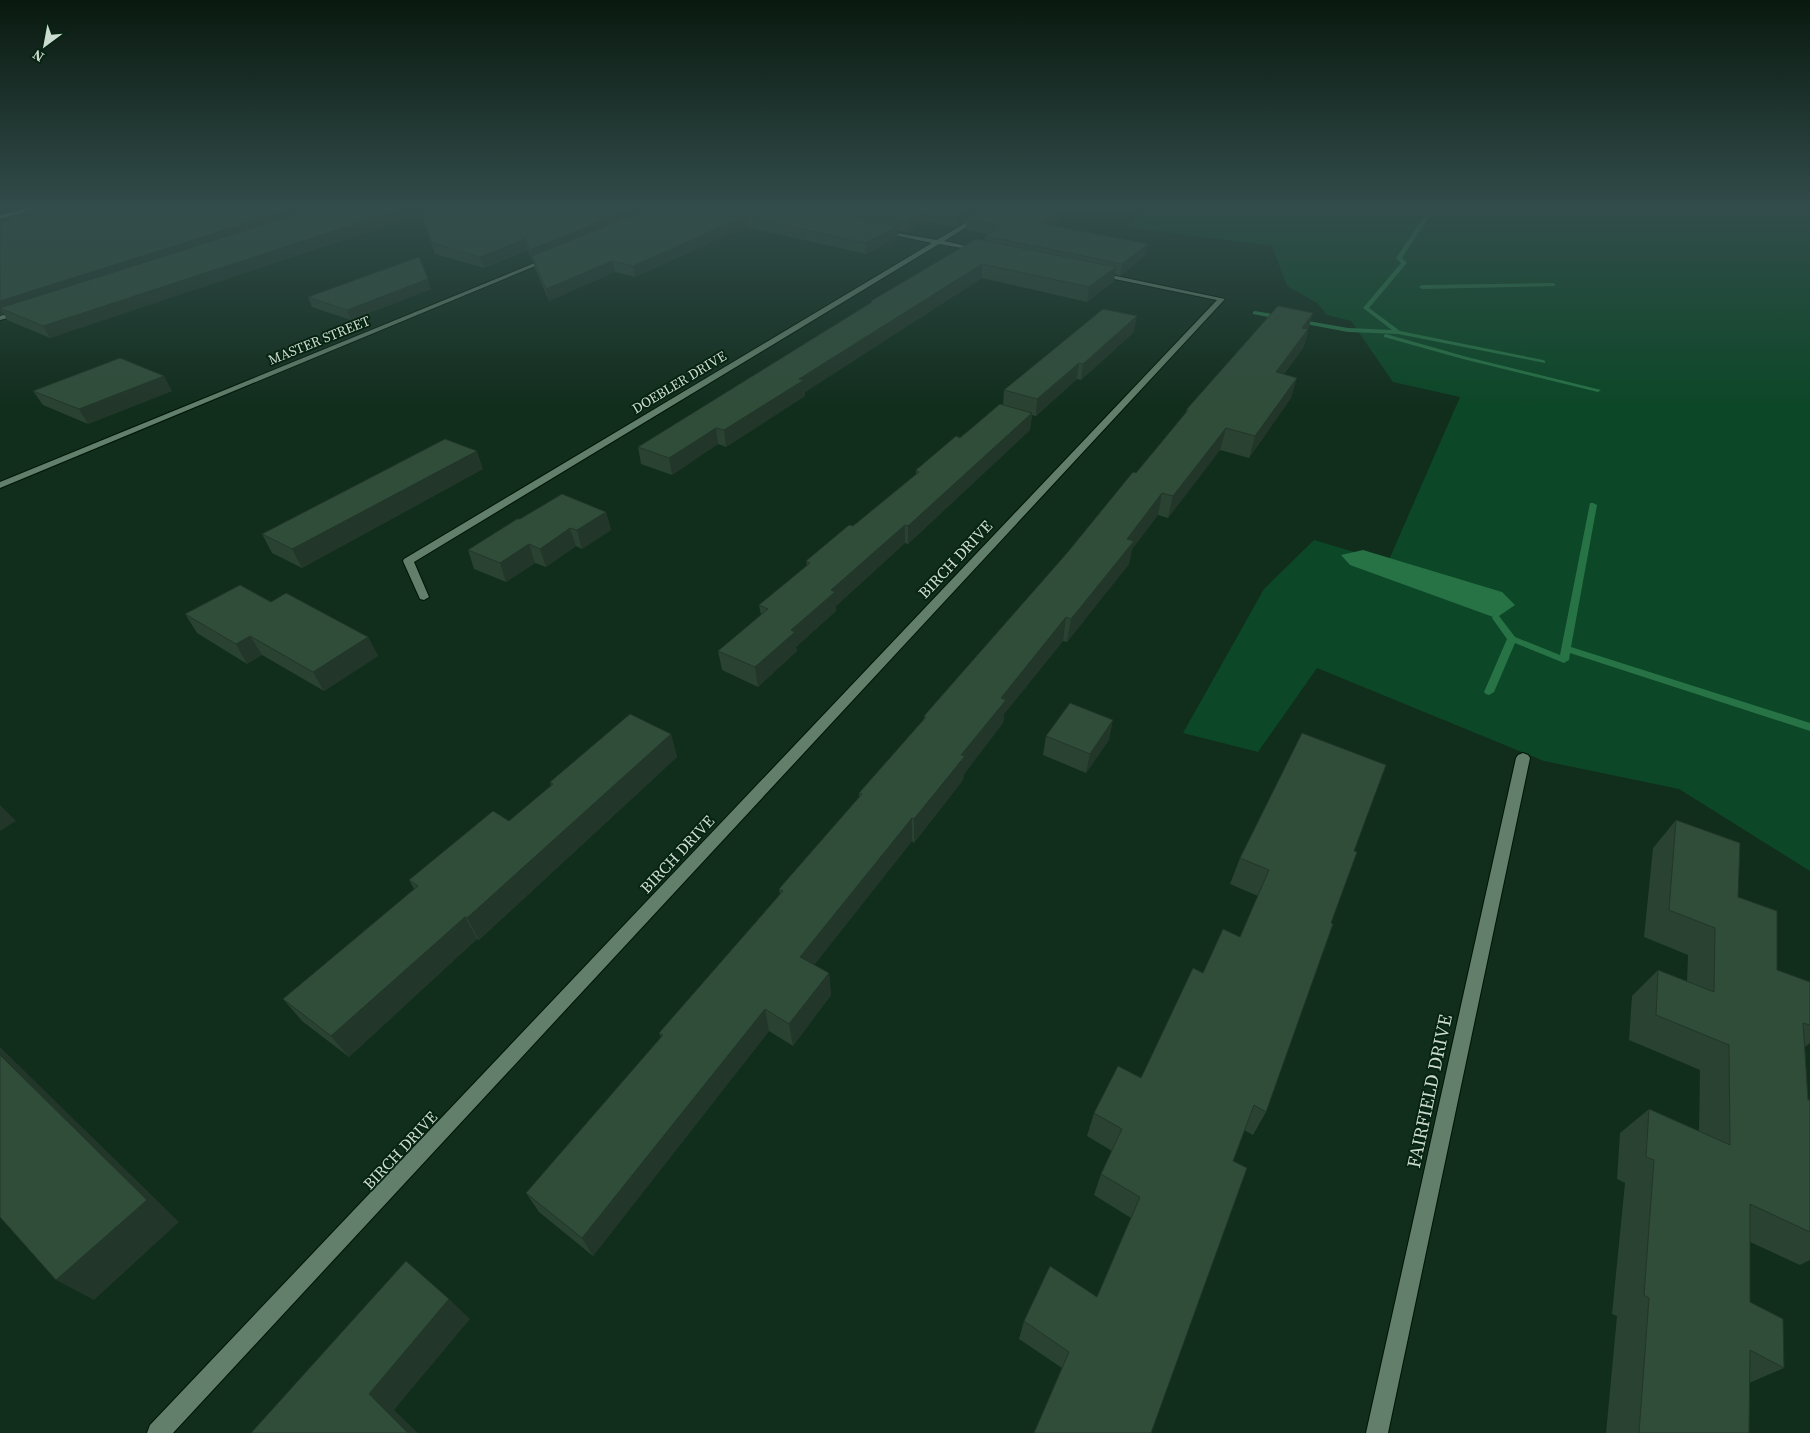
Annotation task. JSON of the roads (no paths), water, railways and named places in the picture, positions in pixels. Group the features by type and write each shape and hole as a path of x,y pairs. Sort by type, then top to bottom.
{"street":[{"name":"MASTER STREET","path":"0,485 514,273"},
{"name":"DOEBLER DRIVE","path":"424,597 408,562 887,273"},
{"name":"BIRCH DRIVE","path":"158,1433 1222,300 1090,273"},
{"path":"0,318 28,309"},
{"name":"FAIRFIELD DRIVE","path":"1377,1433 1523,758"}],"waterway":[{"path":"1396,273 1366,308 1398,332"},
{"path":"1422,287 1553,285"},
{"path":"1255,313 1283,318"},
{"path":"1297,321 1360,331 1398,332"},
{"path":"1398,332 1543,362"},
{"path":"1386,336 1465,358 1598,390"},
{"path":"1566,649 1593,505"},
{"path":"1496,618 1512,639"},
{"path":"1489,692 1512,639"},
{"path":"1512,639 1564,660 1566,649"},
{"path":"1566,649 1810,727"}]}
